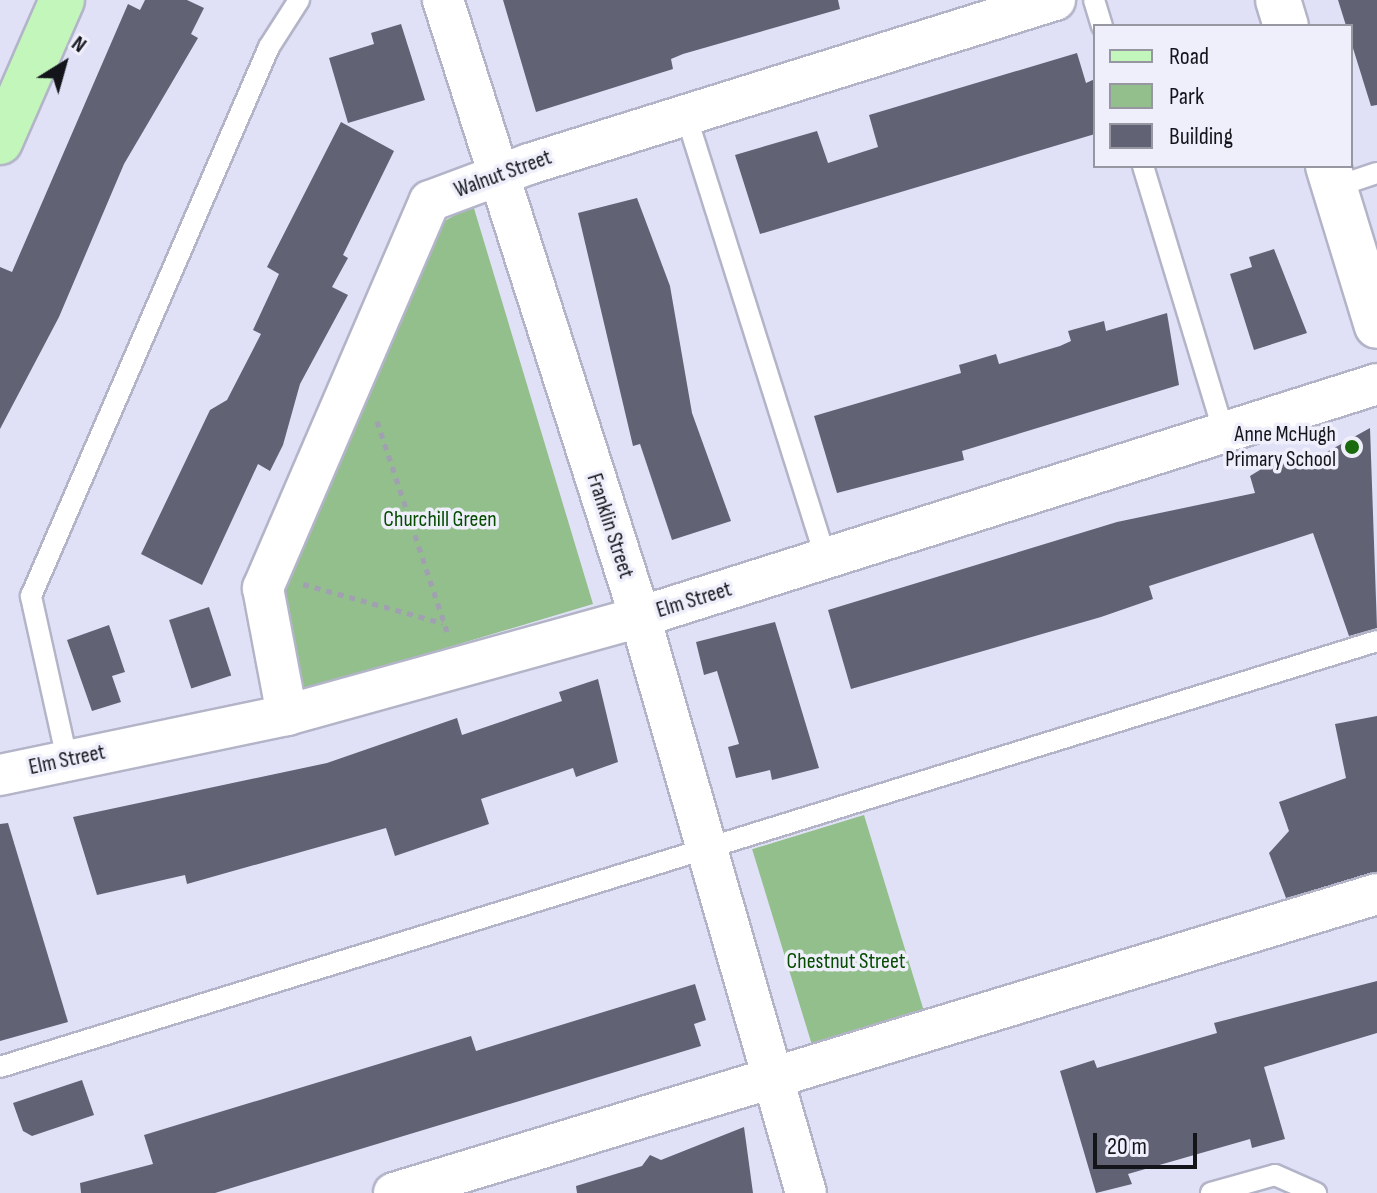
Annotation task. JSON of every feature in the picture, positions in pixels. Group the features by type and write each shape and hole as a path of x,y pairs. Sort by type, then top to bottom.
{"main road":[{"path":"0,142 62,0"}],"street":[{"name":"Franklin Street","path":"443,0 495,175 640,617 806,1193"},
{"name":"Walnut Street","path":"287,715 263,588 430,201 495,175 1055,0"},
{"path":"1278,0 1285,24"},
{"path":"1331,176 1377,326"},
{"name":"Elm Street","path":"0,775 287,715 640,617 1377,384"},
{"path":"394,1193 772,1082 1377,894"}],"lane":[{"path":"67,759 31,596 269,47 299,0"},
{"path":"1094,0 1101,24"},
{"path":"686,115 826,559"},
{"path":"1144,168 1224,432"},
{"path":"1331,176 1377,173"},
{"path":"0,1067 1377,641"},
{"path":"1211,1193 1275,1175 1316,1193"}],"path":[{"path":"376,418 447,633"},
{"path":"302,583 443,623"}],"green space":[{"name":"Churchill Green","path":"473,205 593,604 302,691 281,599 288,562 441,223"},
{"name":"Chestnut Street","path":"864,815 923,1009 811,1043 752,849"}],"building":[{"path":"145,0 187,0 204,8 191,34 198,38 124,164 59,317 0,429 0,267 12,272 128,4 140,10"},
{"path":"503,0 838,0 840,9 683,54 671,59 673,69 536,112"},
{"path":"1338,0 1377,0 1377,105 1371,106 1353,48 1353,24 1345,24"},
{"path":"401,24 425,100 348,123 329,58 374,44 371,33"},
{"path":"1077,53 1086,83 1093,80 1093,135 760,234 735,155 817,131 828,163 878,147 869,115"},
{"path":"341,122 394,151 343,255 348,258 332,287 348,295 300,384 283,445 270,471 258,464 202,585 141,554 210,410 227,400 261,334 253,330 279,274 267,267"},
{"path":"637,198 670,286 692,413 731,521 672,540 640,444 633,446 578,213"},
{"path":"1274,249 1307,333 1254,350 1230,274 1252,267 1249,257"},
{"path":"1167,313 1179,385 962,451 964,460 837,493 814,416 961,373 959,365 996,354 999,364 1060,346 1071,341 1068,331 1104,321 1106,331"},
{"path":"1370,428 1377,628 1349,636 1313,533 1149,586 1153,599 1101,617 851,689 828,610 1117,522 1255,493 1250,476 1268,465 1316,458"},
{"path":"209,607 231,675 191,688 169,620"},
{"path":"775,622 819,768 772,780 770,770 736,778 728,747 739,744 717,671 704,675 696,642"},
{"path":"109,625 125,672 112,676 121,702 92,711 67,640"},
{"path":"598,679 618,762 576,777 573,768 481,799 489,824 395,856 386,828 187,884 185,875 97,895 73,817 327,763 457,718 462,735 562,701 559,692"},
{"path":"1377,716 1377,872 1286,898 1269,853 1289,831 1279,802 1346,778 1335,724"},
{"path":"8,823 68,1022 0,1041 0,824"},
{"path":"1377,981 1377,1033 1264,1067 1285,1139 1252,1148 1250,1139 1128,1174 1132,1184 1096,1193 1060,1071 1094,1060 1097,1068 1217,1033 1214,1023"},
{"path":"695,984 706,1020 694,1024 701,1046 215,1193 81,1193 80,1183 153,1164 144,1135 471,1036 476,1051"},
{"path":"82,1080 94,1115 32,1136 23,1131 13,1103"},
{"path":"744,1127 753,1193 577,1193 576,1186 642,1166 650,1155 661,1160"}],"place":[{"name":"Anne McHugh Primary School","path":"1352,447"}]}
